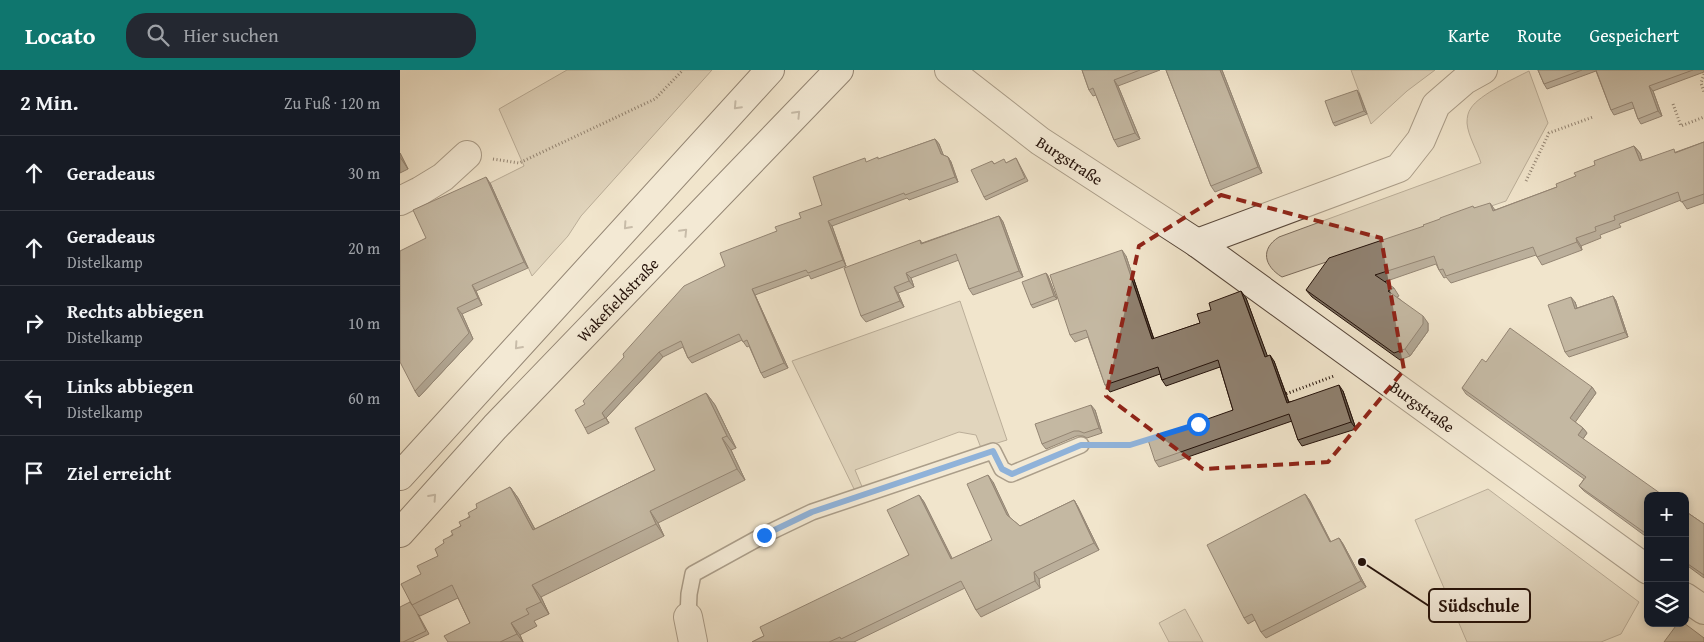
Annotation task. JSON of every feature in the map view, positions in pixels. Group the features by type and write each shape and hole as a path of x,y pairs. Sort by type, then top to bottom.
{"street":[{"path":"400,476 770,70"},
{"name":"Wakefieldstraße","path":"400,533 495,428 839,70"},
{"name":"Burgstraße","path":"950,70 1040,141 1197,243 1644,567"},
{"path":"1197,243 1399,168 1421,140 1436,105 1465,80 1483,70"},
{"path":"400,201 443,177 467,155"},
{"path":"1689,600 1704,610"}],"lane":[{"path":"690,630 689,594 693,574 764,535 812,512 993,451 1002,469 1012,474 1081,445"}],"path":[{"path":"467,155 519,163 655,99 683,70"},
{"path":"1704,74 1701,83 1704,92"},
{"path":"1673,104 1681,126 1704,118"},
{"path":"1526,181 1549,133 1593,117"},
{"path":"1281,395 1365,365"},
{"path":"1081,445 1130,445 1155,437"}],"highlighted area":[{"path":"1221,195 1381,238 1404,370 1328,462 1203,469 1106,396 1139,246"}],"shaded area":[{"path":"567,70 712,70 581,216 568,236 532,276 490,183 524,166 499,109"},
{"path":"1351,70 1435,70 1407,91 1371,124"},
{"path":"1529,71 1548,123 1506,201 1282,277 1271,268 1268,263 1267,252 1273,242 1279,237 1481,163 1468,128 1467,119 1469,111 1475,103 1489,92"},
{"path":"960,301 1007,440 981,448 976,435 959,432 855,470 863,489 855,491 792,361"},
{"path":"1488,489 1639,602 1621,634 1601,642 1467,642 1415,520"},
{"path":"1185,609 1203,642 1169,642 1159,623"}],"building":[{"path":"1082,70 1140,70 1114,80 1135,133 1114,140 1093,88 1089,90"},
{"path":"1166,70 1220,70 1258,167 1211,186"},
{"path":"1538,70 1582,70 1544,84"},
{"path":"1596,70 1693,70 1649,86 1658,111 1638,119 1632,102 1611,110"},
{"path":"1357,90 1364,111 1333,123 1325,101"},
{"path":"935,139 941,154 948,157 955,177 905,195 904,193 828,221 843,260 808,273 806,270 752,289 784,363 761,373 747,340 743,342 739,334 688,358 681,341 659,352 602,413 605,418 585,428 575,410 585,404 583,401 624,357 623,354 684,286 725,266 720,253 777,231 775,227 801,218 799,213 822,205 813,177 865,158 866,162 878,157 878,159"},
{"path":"1704,142 1704,194 1681,202 1678,192 1614,216 1615,220 1595,227 1596,231 1576,238 1577,242 1537,257 1533,247 1446,276 1443,269 1439,270 1434,256 1375,275 1394,288 1388,291 1423,316 1423,324 1405,349 1394,353 1306,290 1329,258 1424,226 1473,206 1474,208 1490,203 1493,211 1557,187 1556,184 1576,176 1574,173 1595,165 1594,161 1634,146 1640,161 1674,149 1675,153"},
{"path":"1016,158 1025,178 984,197 971,170 992,161 994,164 1004,159 1006,163"},
{"path":"486,177 524,262 472,285 478,298 457,308 469,333 415,391 400,362 400,251 426,238 413,210"},
{"path":"999,216 1019,271 969,289 956,254 906,273 909,281 894,287 900,301 861,316 844,268 920,240 921,244"},
{"path":"1122,250 1152,339 1200,323 1197,314 1211,310 1209,303 1241,291 1265,357 1270,355 1287,403 1339,385 1351,422 1298,440 1289,414 1155,461 1148,440 1233,410 1218,360 1162,380 1158,367 1105,385 1086,330 1070,335 1050,275"},
{"path":"1046,273 1054,296 1031,305 1022,282"},
{"path":"1613,296 1625,332 1565,352 1548,305 1571,297 1575,309"},
{"path":"1510,328 1592,387 1570,418 1583,428 1578,435 1658,492 1644,492 1644,532 1579,486 1586,477 1462,388 1482,359 1486,362"},
{"path":"706,393 727,436 722,438 737,469 650,511 656,524 532,585 541,602 526,609 529,614 511,623 517,634 500,642 448,642 444,636 470,623 452,585 412,605 401,584 421,574 417,566 438,556 435,549 444,543 443,540 453,535 451,531 461,526 459,522 470,517 468,513 477,508 476,504 510,487 533,530 655,470 635,428"},
{"path":"1091,405 1099,428 1084,433 1074,431 1042,444 1035,424"},
{"path":"988,475 1007,515 1020,526 1074,500 1094,543 1034,572 1035,581 976,610 961,581 841,639 840,637 829,642 752,642 764,636 760,627 909,555 887,510 919,495 951,559 992,540 967,484"},
{"path":"1305,494 1330,542 1339,538 1361,581 1261,632 1252,614 1244,618 1207,545"},
{"path":"1689,514 1704,524 1704,575 1689,565"},
{"path":"410,602 426,631 400,642 400,607"},
{"path":"1675,627 1689,627 1704,638 1704,642 1664,642"}],"place":[{"name":"Südschule","path":"1362,562"}],"route":[{"path":"764,535 812,512 993,451 1002,469 1012,474 1081,445 1130,445 1198,424"}]}
